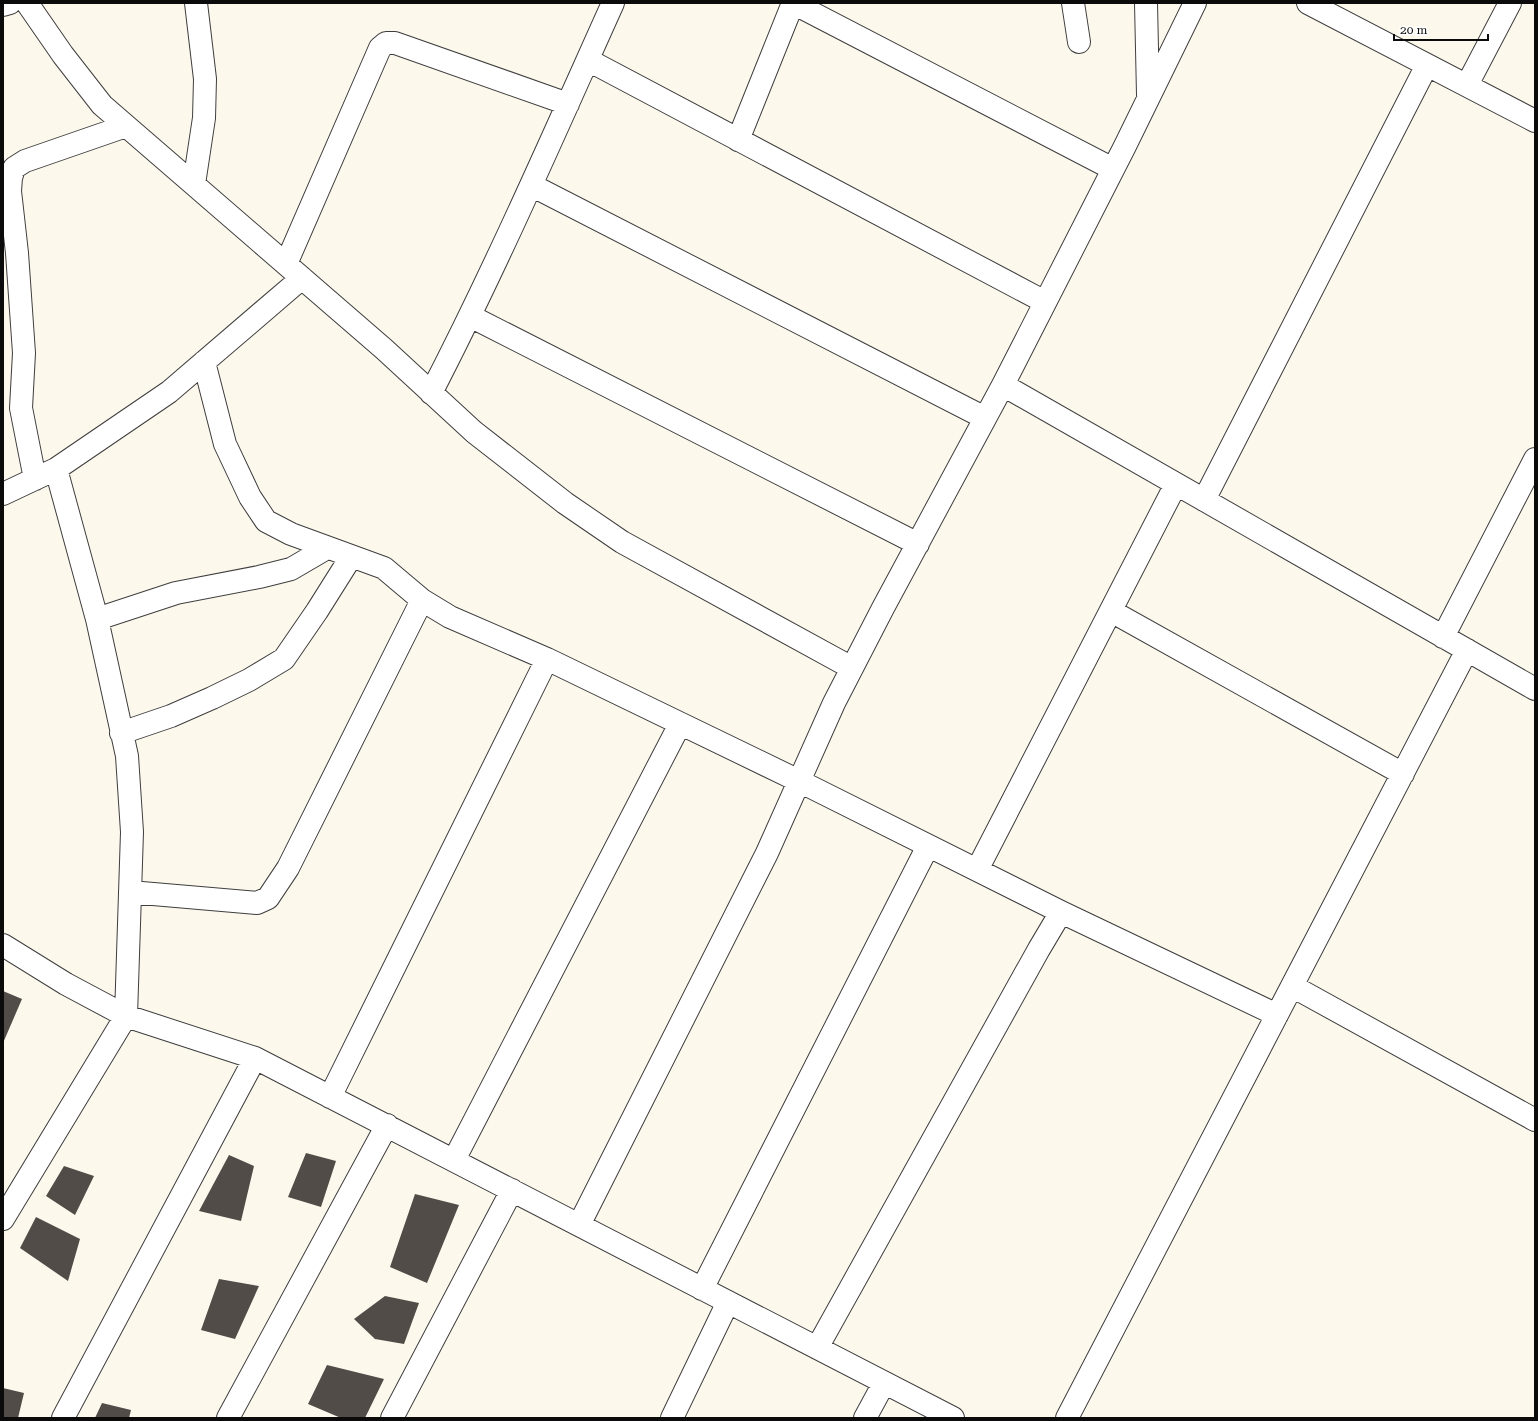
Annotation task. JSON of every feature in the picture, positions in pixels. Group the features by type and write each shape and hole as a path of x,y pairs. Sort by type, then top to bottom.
{"street":[{"path":"3,5 10,3"},
{"path":"27,3 63,55 102,105 302,278 474,432 565,503 622,542 852,668"},
{"path":"194,184 204,118 205,79 196,3"},
{"path":"431,393 470,316 532,185 613,3"},
{"path":"738,140 793,3 1113,169"},
{"path":"1073,3 1079,42"},
{"path":"1146,3 1148,98"},
{"path":"579,1225 767,853 834,703 1003,385 1113,169 1195,3"},
{"path":"1308,3 1535,121"},
{"path":"1467,85 1510,3"},
{"path":"286,264 380,48 386,43 395,42 568,104"},
{"path":"588,60 1045,302"},
{"path":"1204,500 1427,65"},
{"path":"35,479 12,407 24,353 17,253 10,191 11,178 14,168 25,161 126,126"},
{"path":"532,185 985,418"},
{"path":"3,494 56,469 169,392 302,278"},
{"path":"470,316 918,544"},
{"path":"204,362 225,444 250,497 266,521 291,534 384,568 422,600 450,617 547,659 1061,912 1277,1015"},
{"path":"1003,385 1535,689"},
{"path":"1443,637 1535,459"},
{"path":"3,1219 126,1016 132,832 127,756 98,619 56,469"},
{"path":"977,870 1176,484"},
{"path":"98,619 176,593 259,577 291,569 327,548"},
{"path":"121,733 171,716 212,698 249,680 284,658 317,611 351,557"},
{"path":"130,892 257,903 268,898 288,868 422,600"},
{"path":"1111,611 1403,774"},
{"path":"1067,1418 1467,650"},
{"path":"330,1097 547,659"},
{"path":"454,1160 680,724"},
{"path":"702,1289 928,846"},
{"path":"817,1348 1061,912"},
{"path":"3,945 66,984 126,1016 255,1058 953,1418"},
{"path":"1292,986 1535,1120"},
{"path":"63,1418 255,1058"},
{"path":"228,1418 387,1125"},
{"path":"392,1418 512,1190"},
{"path":"672,1418 728,1302"},
{"path":"865,1418 884,1383"}],"building":[{"path":"3,991 22,999 3,1043"},
{"path":"306,1153 336,1161 321,1207 288,1197"},
{"path":"229,1155 254,1166 241,1221 199,1211"},
{"path":"64,1166 94,1176 75,1215 46,1196"},
{"path":"415,1194 459,1205 427,1283 390,1267"},
{"path":"36,1217 80,1239 68,1281 20,1248"},
{"path":"219,1279 259,1286 235,1339 201,1330"},
{"path":"385,1296 419,1303 404,1344 375,1339 354,1319"},
{"path":"327,1365 384,1379 365,1418 341,1418 308,1404"},
{"path":"3,1388 24,1393 18,1418 3,1418"},
{"path":"102,1403 131,1410 129,1418 95,1418"}]}
